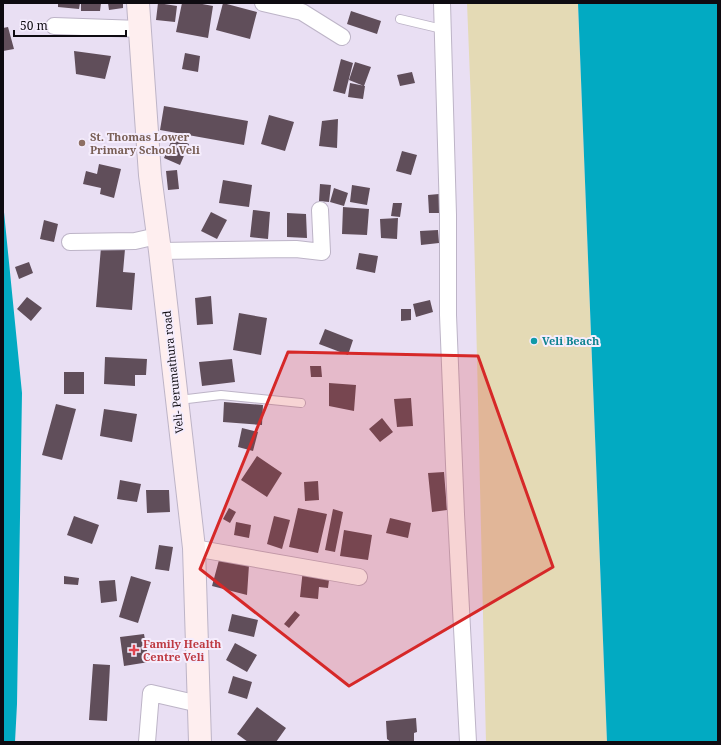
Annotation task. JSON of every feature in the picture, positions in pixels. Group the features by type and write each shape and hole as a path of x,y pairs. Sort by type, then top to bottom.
{"main road":[{"name":"Veli- Perumathura road","path":"138,3 150,175 194,548 200,742"}],"street":[{"path":"263,3 302,12 342,37"},
{"path":"442,3 448,215 448,315 468,742"},
{"path":"54,26 140,29"},
{"path":"70,242 135,241 296,249 322,252 320,210"},
{"path":"194,548 359,577"},
{"path":"147,742 151,693 199,704"}],"lane":[{"path":"400,19 442,29"},
{"path":"176,401 221,395 301,403"}],"highlighted area":[{"path":"288,352 478,356 553,567 349,686 200,569"}],"sand":[{"name":"Veli Beach","path":"467,3 578,3 607,742 486,742 471,103"}],"water":[{"path":"578,3 718,3 718,742 607,742"},
{"path":"3,202 22,393 17,704 15,742 3,742"}],"building":[{"path":"58,3 80,3 79,9 58,7"},
{"path":"81,3 101,3 100,11 81,11"},
{"path":"108,3 123,3 123,8 109,10"},
{"path":"158,3 177,6 175,22 156,20"},
{"path":"182,3 197,3 213,6 208,38 176,32"},
{"path":"223,3 257,12 250,39 216,30"},
{"path":"351,11 381,21 377,34 347,24"},
{"path":"8,27 14,49 3,51 3,28"},
{"path":"74,51 111,56 105,79 76,74"},
{"path":"185,53 200,56 198,72 182,69"},
{"path":"341,59 353,63 345,94 333,91"},
{"path":"355,62 371,67 364,86 349,80"},
{"path":"412,72 415,83 400,86 397,75"},
{"path":"350,83 365,86 363,99 348,97"},
{"path":"164,106 248,121 244,145 160,130"},
{"path":"269,115 294,122 285,151 261,144"},
{"path":"338,119 337,148 319,146 322,121"},
{"path":"173,137 189,144 180,165 164,158"},
{"path":"402,151 417,155 411,175 396,171"},
{"path":"99,164 121,169 114,198 100,194 101,188 83,184 86,171 97,174"},
{"path":"177,170 179,189 168,190 166,171"},
{"path":"223,180 252,185 249,207 219,203"},
{"path":"320,184 331,185 329,202 319,201"},
{"path":"352,185 370,188 367,205 350,202"},
{"path":"334,188 348,193 344,206 330,202"},
{"path":"439,194 440,213 429,213 428,195"},
{"path":"393,203 402,203 400,217 391,216"},
{"path":"343,207 369,209 367,235 342,234"},
{"path":"253,210 270,212 268,239 250,237"},
{"path":"211,212 227,220 217,239 201,231"},
{"path":"287,213 306,214 307,238 287,237"},
{"path":"398,218 397,239 381,238 380,219"},
{"path":"44,220 58,224 54,242 40,239"},
{"path":"438,230 439,243 421,245 420,231"},
{"path":"101,247 125,249 123,272 135,273 132,310 96,307"},
{"path":"359,253 378,256 375,273 356,269"},
{"path":"29,262 33,273 19,279 15,267"},
{"path":"211,296 213,324 197,325 195,298"},
{"path":"27,297 42,308 31,321 17,309"},
{"path":"430,300 433,312 416,317 413,304"},
{"path":"401,309 411,309 411,320 401,321"},
{"path":"239,313 267,318 261,355 233,350"},
{"path":"325,329 353,340 348,355 319,344"},
{"path":"105,357 147,359 146,375 135,375 135,386 104,384"},
{"path":"232,359 235,382 202,386 199,362"},
{"path":"310,366 321,366 322,377 311,377"},
{"path":"64,372 84,372 84,394 64,394"},
{"path":"329,383 356,385 354,411 329,406"},
{"path":"411,398 413,426 397,427 394,399"},
{"path":"224,402 263,405 262,425 223,422"},
{"path":"56,404 76,409 62,460 42,455"},
{"path":"104,409 137,414 132,442 100,436"},
{"path":"382,418 393,432 380,442 369,429"},
{"path":"242,428 258,432 253,451 238,447"},
{"path":"257,456 282,473 267,497 241,480"},
{"path":"444,472 447,510 432,512 428,473"},
{"path":"120,480 141,484 137,502 117,499"},
{"path":"318,481 319,500 305,501 304,482"},
{"path":"146,490 169,490 170,512 147,513"},
{"path":"229,508 236,512 230,523 223,519"},
{"path":"298,508 327,514 318,553 289,547"},
{"path":"333,509 343,512 335,552 325,550"},
{"path":"74,516 99,525 92,544 67,535"},
{"path":"274,516 290,520 282,549 267,544"},
{"path":"390,518 411,523 408,538 386,533"},
{"path":"236,522 251,525 249,538 234,535"},
{"path":"344,530 372,535 368,560 340,556"},
{"path":"159,545 173,547 169,571 155,569"},
{"path":"219,560 249,565 247,595 212,586"},
{"path":"303,569 330,572 328,588 319,587 318,599 300,597"},
{"path":"64,576 79,578 78,585 64,584"},
{"path":"131,576 151,582 138,623 119,617"},
{"path":"115,580 117,601 101,603 99,581"},
{"path":"295,611 300,615 289,628 284,624"},
{"path":"232,614 258,620 254,637 228,631"},
{"name":"Family Health Centre Veli","path":"144,634 149,662 124,666 120,637"},
{"path":"235,643 257,655 247,672 226,660"},
{"path":"93,664 110,665 107,721 89,720"},
{"path":"233,676 252,682 247,699 228,693"},
{"path":"257,707 286,728 276,742 248,742 237,734"},
{"path":"416,718 417,732 414,733 414,741 391,742 387,739 386,721"}],"place":[{"name":"St. Thomas Lower Primary School Veli","path":"82,143"},
{"name":"Veli Beach","path":"534,341"},
{"name":"Family Health Centre Veli","path":"134,650"}]}
